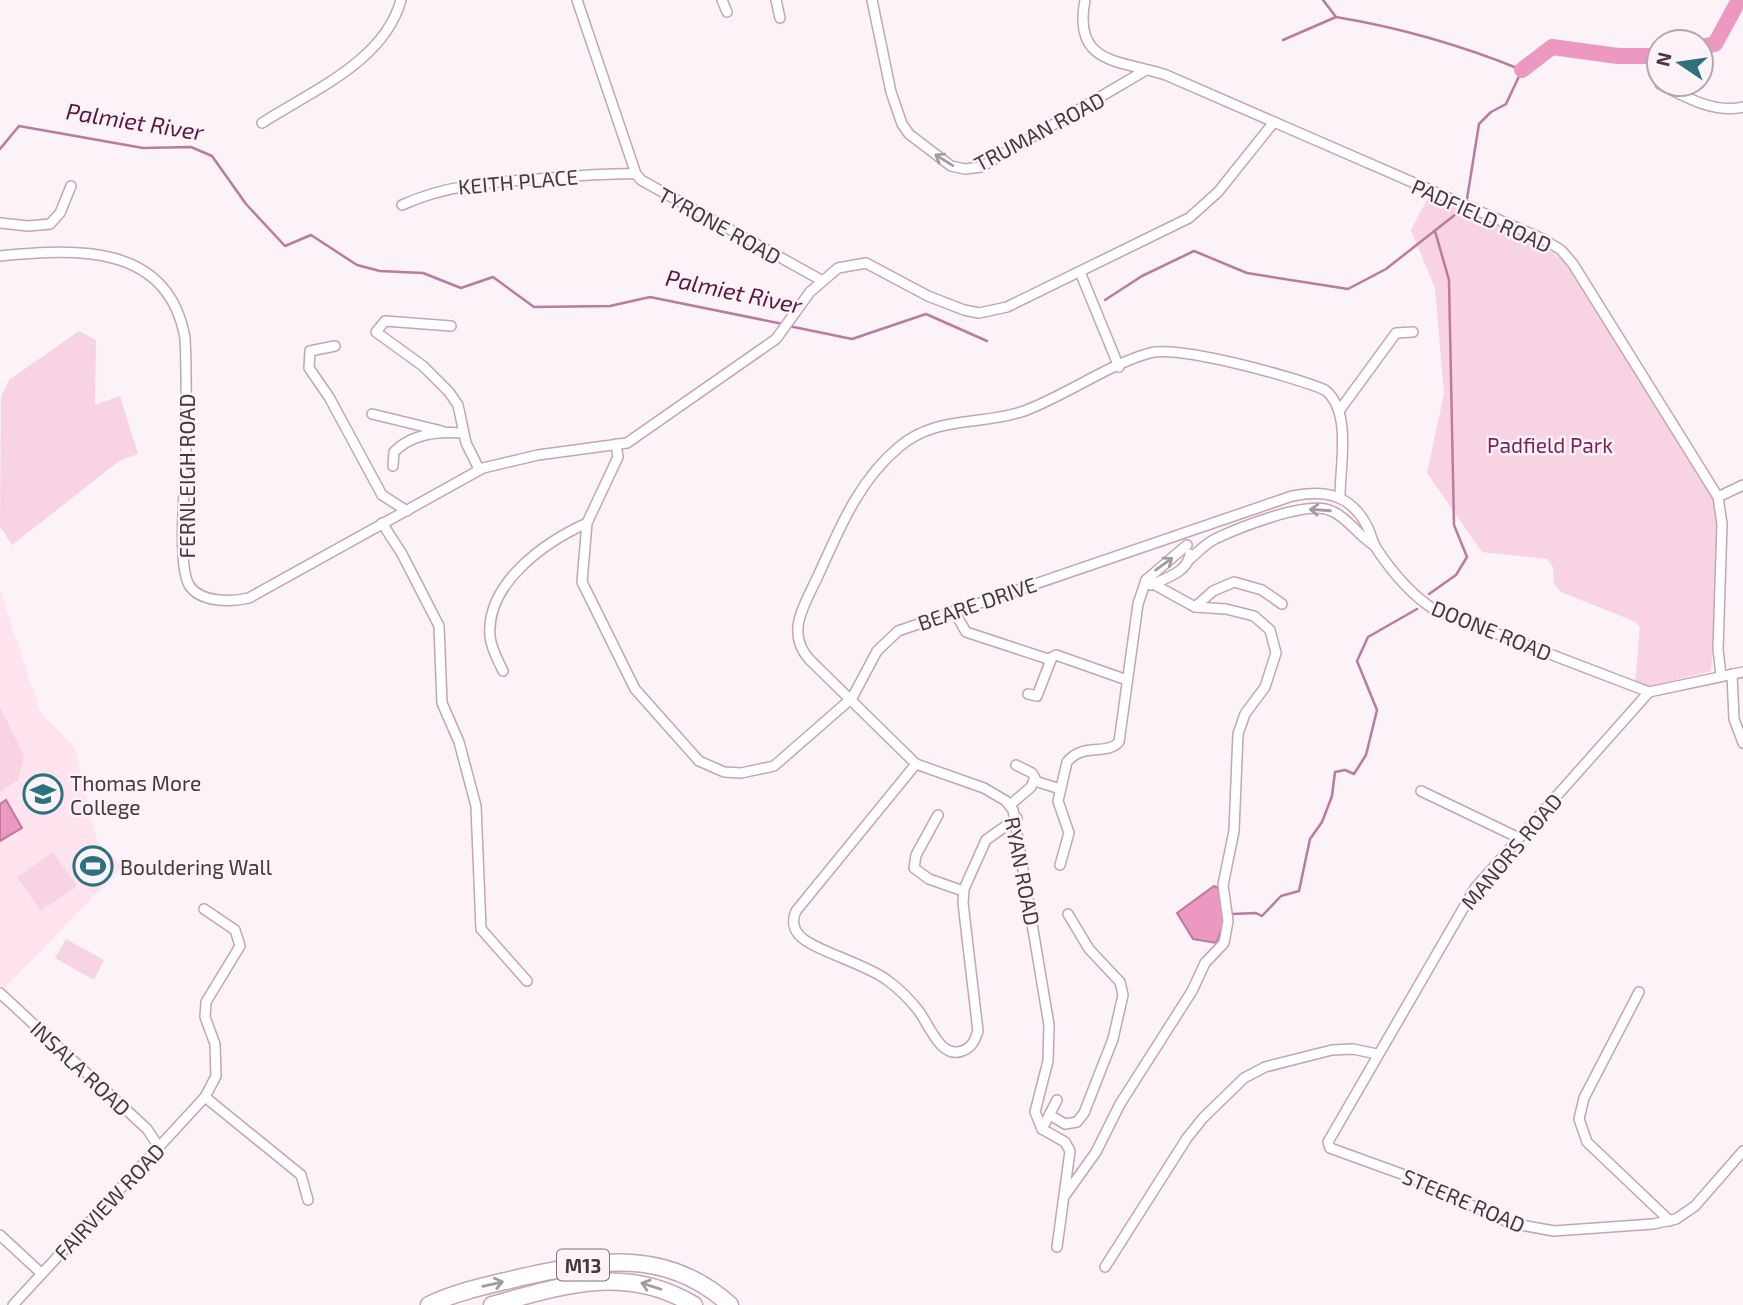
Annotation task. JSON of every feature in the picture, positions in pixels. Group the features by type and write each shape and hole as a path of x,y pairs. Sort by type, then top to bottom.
{"highway":[{"name":"M13","path":"429,1305 467,1290 615,1260 672,1270 701,1283 730,1305"},
{"name":"M13","path":"492,1305 604,1280 641,1283 694,1305"}],"street":[{"path":"261,123 365,56 390,24 401,0"},
{"name":"TYRONE ROAD","path":"577,0 636,174 648,186 821,280"},
{"path":"722,0 727,12"},
{"path":"776,0 780,18"},
{"name":"TRUMAN ROAD","path":"872,0 891,92 902,124 929,150 959,168 981,167 1146,70"},
{"name":"PADFIELD ROAD","path":"1085,0 1083,25 1090,45 1115,63 1166,75 1543,239 1561,250 1581,274 1718,497 1722,524 1718,649 1721,676"},
{"path":"1690,98 1702,104 1731,109 1743,107"},
{"path":"821,280 838,268 866,263 950,306 979,313 1007,307 1177,225 1203,207 1274,122"},
{"name":"KEITH PLACE","path":"402,205 432,192 469,184 601,173 636,174"},
{"path":"0,223 28,226 50,224 60,213 71,186"},
{"name":"FERNLEIGH ROAD","path":"3,254 88,251 104,254 151,276 172,300 182,318 185,338 184,538 187,579 195,592 225,601 249,598 479,469 525,457 626,443 776,339 821,280"},
{"path":"1080,272 1119,367"},
{"path":"451,326 397,319 385,321 376,332 423,366 449,392 458,405 463,433 479,469"},
{"path":"1339,411 1396,333 1413,332"},
{"path":"335,346 310,351 309,368 330,397 378,489 387,500 407,511"},
{"path":"617,444 618,457 587,523 581,575 586,592 635,689 699,761 724,772 741,773 774,766 852,698 803,652 796,629 842,523 874,473 895,449 928,428 1024,411 1153,352 1203,357 1316,386 1332,396 1339,411 1340,496"},
{"path":"372,414 463,433"},
{"path":"393,466 394,452 402,444 444,431"},
{"path":"1718,497 1743,485"},
{"name":"BEARE DRIVE","path":"852,698 868,663 886,640 908,626 1292,496 1315,492 1340,496"},
{"name":"DOONE ROAD","path":"1340,496 1362,517 1375,546 1413,593 1435,610 1649,692"},
{"path":"1148,584 1181,570 1214,540 1292,512 1320,508 1337,514 1364,540 1375,546"},
{"path":"382,523 435,615 440,631 440,698 459,742 476,806 481,929 527,981"},
{"path":"503,671 490,635 492,610 516,572 552,540 587,523"},
{"path":"1181,533 1190,559"},
{"path":"1060,865 1069,833 1059,806 1067,762 1091,748 1112,747 1119,742 1134,620 1148,584 1187,545"},
{"path":"1195,607 1213,591 1234,582 1262,590 1282,604"},
{"path":"1066,1194 1096,1152 1120,1104 1192,991 1205,963 1224,943 1228,932 1223,885 1234,831 1238,734 1245,714 1265,687 1273,666 1276,645 1270,630 1254,616 1226,609 1195,607 1148,584"},
{"path":"954,611 966,632 1051,660"},
{"path":"1028,694 1038,696 1051,660 1059,655 1127,680"},
{"path":"1649,692 1743,672"},
{"path":"1732,674 1734,719 1743,743"},
{"name":"MANORS ROAD","path":"1328,1146 1377,1054 1466,900 1649,692"},
{"name":"RYAN ROAD","path":"852,698 916,764 984,788 1010,805 1017,818 1049,1025 1048,1060 1035,1112 1042,1129"},
{"path":"916,764 796,911 794,926 804,940 865,966 887,980 917,1008 938,1042 951,1052 959,1052 973,1044 978,1031 963,891 986,840 1017,818"},
{"path":"1016,765 1032,773 1035,781"},
{"path":"1035,781 1060,789"},
{"path":"1010,805 1035,781"},
{"path":"1421,791 1519,838"},
{"path":"938,815 916,855 914,868 922,875 963,891"},
{"path":"204,909 235,930 240,946 206,1002 205,1017 215,1044 216,1076 205,1097 301,1175 308,1200"},
{"path":"1050,1115 1068,1124 1077,1122 1084,1113 1123,1006 1120,982 1089,949 1068,914"},
{"path":"1639,992 1580,1110 1584,1137 1670,1221"},
{"name":"INSALA ROAD","path":"0,993 147,1129 159,1147"},
{"path":"1105,1267 1203,1118 1244,1078 1265,1066 1332,1050 1353,1049 1377,1054"},
{"name":"FAIRVIEW ROAD","path":"13,1305 205,1097"},
{"path":"1056,1100 1042,1129 1065,1142 1070,1151 1057,1247"},
{"name":"STEERE ROAD","path":"1328,1146 1409,1177 1493,1217 1527,1228 1582,1231 1670,1221 1695,1206 1743,1151"},
{"path":"0,1235 41,1273"}],"shaded area":[{"name":"Thomas More College","path":"0,590 41,713 75,748 97,841 123,866 4,989 0,985"},
{"path":"6,800 22,828 0,841 0,804"},
{"path":"1214,886 1220,889 1224,923 1216,943 1193,939 1177,913"}],"green space":[{"name":"Padfield Park","path":"1429,196 1515,230 1549,250 1578,276 1717,500 1721,526 1711,671 1648,687 1635,683 1640,627 1636,622 1561,592 1554,584 1553,567 1547,559 1482,552 1427,473 1444,394 1435,288 1411,230"},
{"path":"79,331 96,340 95,405 120,396 138,454 119,461 12,545 0,526 1,397 9,380"},
{"path":"0,707 24,756 18,780 0,792"},
{"path":"53,852 77,886 41,911 17,877"},
{"path":"66,939 104,960 94,980 55,958"}],"waterway":[{"path":"1323,0 1336,17 1431,38 1522,70 1506,104 1491,112 1479,124 1467,199"},
{"name":"Palmiet River","path":"1715,44 1739,0"},
{"path":"1283,40 1336,17"},
{"name":"Palmiet River","path":"1522,70 1552,47 1618,56 1645,56"},
{"name":"Palmiet River","path":"0,149 19,126 143,148 191,147 212,156 246,204 285,246 311,235 357,265 380,271 423,273 461,288 493,277 534,307 610,306 650,297 783,324"},
{"name":"Palmiet River","path":"1105,300 1142,276 1194,251 1247,273 1348,289 1386,269 1456,214"},
{"path":"1429,594 1456,575 1467,557 1454,525 1449,280 1435,231"},
{"name":"Palmiet River","path":"789,326 852,339 926,314 987,341"},
{"path":"1232,914 1256,913 1262,916 1281,896 1299,891 1310,839 1322,822 1332,796 1335,772 1345,770 1354,774 1366,755 1377,710 1357,661 1368,637 1417,609"}],"place":[{"name":"Thomas More College","path":"43,794"},
{"name":"Bouldering Wall","path":"93,866"}]}
